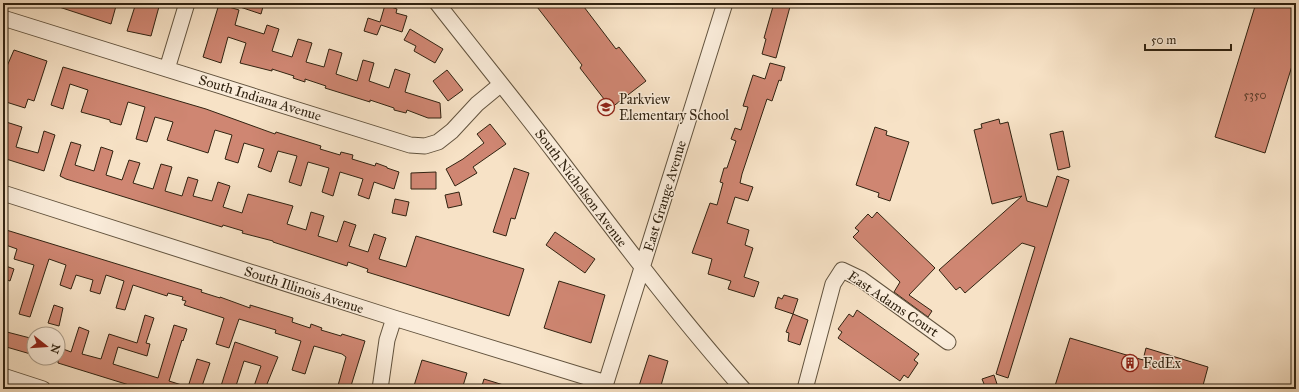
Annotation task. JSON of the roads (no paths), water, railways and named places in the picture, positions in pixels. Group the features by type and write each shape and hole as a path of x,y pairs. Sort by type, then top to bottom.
{"street":[{"path":"167,69 187,3"},
{"name":"South Nicholson Avenue","path":"437,3 553,151 643,270 699,340 743,389"},
{"name":"East Grange Avenue","path":"605,386 643,270 725,3"},
{"name":"South Indiana Avenue","path":"3,18 410,145 425,146 438,142 452,131 477,104 500,85"},
{"name":"South Illinois Avenue","path":"3,194 605,386"},
{"name":"East Adams Court","path":"805,389 833,284 842,270 861,279 948,342"},
{"path":"380,389 387,340 394,318"},
{"path":"3,376 43,389"}],"place":[{"name":"Parkview Elementary School","path":"606,107"},
{"name":"FedEx","path":"1130,363"}]}
